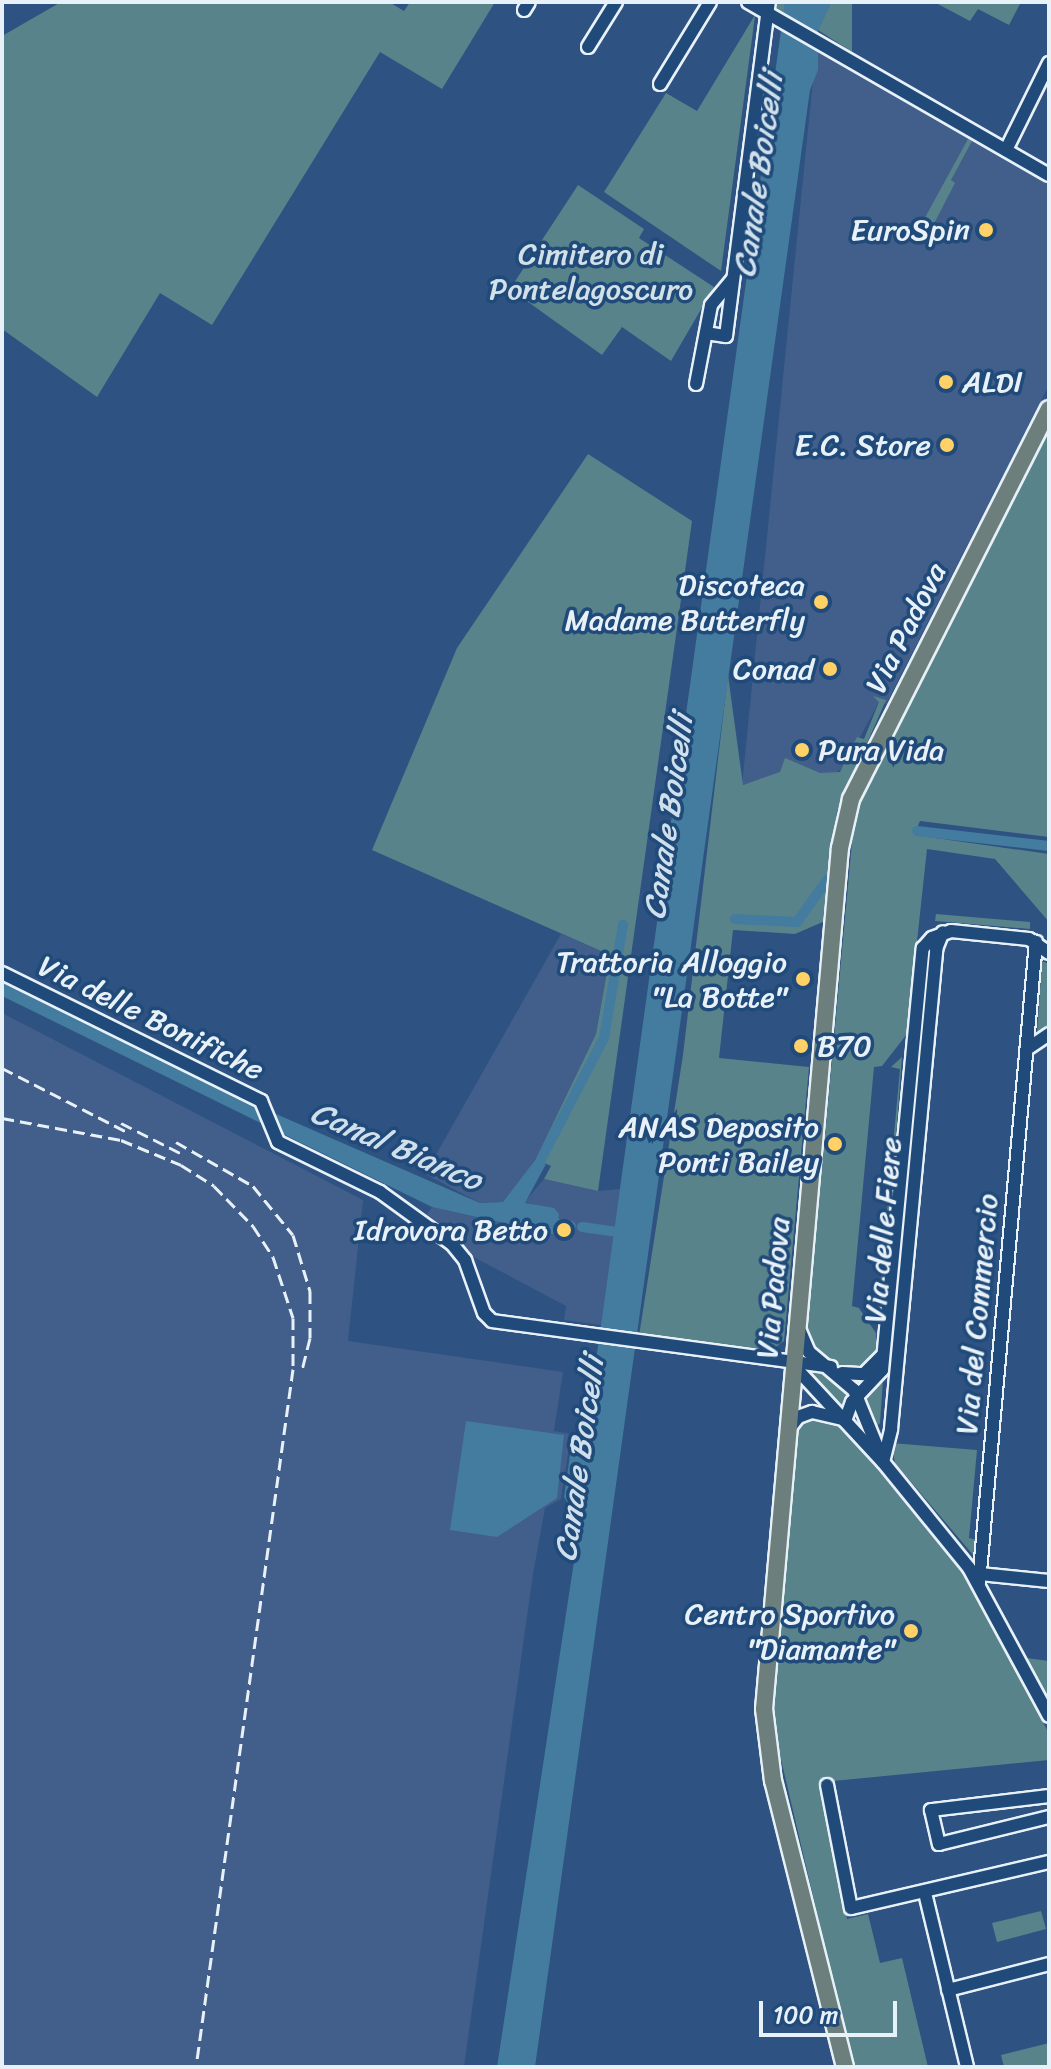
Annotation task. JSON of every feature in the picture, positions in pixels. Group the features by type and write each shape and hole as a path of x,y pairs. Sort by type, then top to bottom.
{"main road":[{"name":"Via Padova","path":"845,2067 773,1781 764,1721 846,816 1049,409"}],"street":[{"path":"588,47 616,2"},
{"path":"660,84 710,2"},
{"path":"748,2 772,12 821,44 1049,175"},
{"path":"706,333 726,336 762,60 772,12"},
{"path":"1006,150 1049,63"},
{"path":"696,384 711,305 733,279"},
{"path":"943,932 1036,942 1049,953"},
{"name":"Via delle Fiere","path":"848,1426 858,1398 878,1380 884,1353 923,948 943,932"},
{"name":"Via delle Fiere","path":"883,1462 892,1414 936,949 943,932"},
{"name":"Via del Commercio","path":"979,1578 1036,942"},
{"name":"Via delle Bonifiche","path":"2,973 265,1105 275,1138 380,1192 452,1244 465,1260 488,1318 794,1366"},
{"path":"1027,1049 1049,1034"},
{"path":"911,1050 926,1052"},
{"path":"798,1326 809,1352 835,1370 858,1398 883,1462"},
{"name":"Via delle Fiere","path":"794,1366 864,1374 884,1353"},
{"path":"794,1366 883,1462 979,1578 1049,1716"},
{"path":"789,1429 798,1417 812,1412 834,1413 848,1426 874,1434"},
{"path":"874,1434 892,1414"},
{"path":"979,1578 1049,1581"},
{"path":"827,1785 846,1901 857,1910 1049,1862"},
{"path":"1049,1796 931,1810 939,1844 1049,1817"},
{"path":"925,1893 967,2067"},
{"path":"948,1990 1049,1964"}],"shaded area":[{"path":"816,50 1049,184 1049,385 886,704 879,702 844,767 834,774 780,773 742,785"},
{"path":"561,934 610,955 596,1034 543,1147 515,1191 503,1202 480,1203 425,1174"},
{"path":"2,1013 363,1200 348,1341 563,1372 554,1431 571,1434 561,1499 545,1508 533,1574 464,2067 2,2067"},
{"path":"544,1179 598,1191 620,1189 601,1325 564,1320 566,1306 470,1255 461,1240 427,1214 432,1207 555,1235 559,1214 525,1202"}],"green space":[{"path":"61,2 389,2 404,11 410,2 495,2 442,89 380,52 212,325 160,293 97,397 2,329 2,36"},
{"path":"757,2 785,2 783,30 755,16 721,271 604,192 666,93 697,111 755,15"},
{"path":"831,2 852,2 852,52 818,30"},
{"path":"934,2 1021,2 1009,25 978,9 970,21"},
{"path":"968,139 972,141 951,180 955,183 926,239 916,234"},
{"name":"Cimitero di Pontelagoscuro","path":"578,185 644,229 639,238 714,287 671,361 622,327 602,355 510,289"},
{"path":"1049,420 1049,837 920,821 914,835 1049,854 1049,922 995,859 927,849 907,1034 882,1066 874,1067 852,1306 859,1308 876,1333 877,1357 864,1369 848,1370 819,1353 807,1330 856,799"},
{"path":"588,454 692,521 598,1191 544,1179 551,1166 536,1159 596,1034 610,955 372,850 457,648"},
{"path":"728,675 743,785 780,772 785,758 820,773 840,772 857,737 864,739 879,702 873,696 886,700 837,811 825,921 795,934 733,930 719,1058 809,1067 784,1341 765,1355 639,1336 683,1055"},
{"path":"936,914 1030,922 1030,929 935,921"},
{"path":"1042,961 1049,964 1049,1027 1037,1033"},
{"path":"902,1057 883,1309 878,1319 868,1309 878,1309 900,1069 891,1067"},
{"path":"826,1369 845,1388 849,1399 843,1412 810,1371"},
{"path":"883,1379 880,1423 877,1426 863,1397"},
{"path":"809,1416 839,1422 979,1594 1049,1734 1049,1760 823,1782 847,1919 868,1914 880,1963 902,1958 928,2067 853,2067 776,1738 773,1689 799,1423"},
{"path":"891,1443 977,1450 969,1538 977,1540 974,1556 895,1463"},
{"path":"1026,1658 1049,1661 1049,1706"},
{"path":"1041,1911 1046,1929 997,1942 992,1923"},
{"path":"1049,2043 1049,2067 1004,2067 1001,2055"}],"water":[{"name":"Canale Boicelli","path":"785,2 831,2 818,31 818,70 810,90 535,2067 497,2067 580,1522 564,1497 570,1455 584,1447"},
{"path":"2,980 276,1114 480,1203 503,1202 536,1159 546,1164 525,1203 554,1208 559,1214 556,1235 432,1207 2,996"},
{"path":"466,1421 564,1435 557,1498 497,1537 450,1530"}],"waterway":[{"name":"Canal Bianco","path":"917,831 1049,846"},
{"name":"Canal Bianco","path":"735,919 797,922 828,879"},
{"name":"Canal Bianco","path":"534,1173 604,1038 623,925"},
{"path":"544,1222 571,1226"},
{"path":"582,1227 624,1233"}],"railway":[{"path":"2,1068 129,1133"},
{"path":"2,1118 121,1140 181,1165 214,1186 253,1226 273,1257 293,1318 293,1369 196,2067"},
{"path":"121,1123 182,1154"},
{"path":"176,1142 253,1186 293,1235 310,1291 310,1338 302,1371"}],"place":[{"name":"EuroSpin","path":"986,230"},
{"name":"ALDI","path":"946,382"},
{"name":"E.C. Store","path":"947,445"},
{"name":"Discoteca Madame Butterfly","path":"821,602"},
{"name":"Conad","path":"830,669"},
{"name":"Pura Vida","path":"802,750"},
{"name":"Trattoria Alloggio \"La Botte\"","path":"803,979"},
{"name":"B70","path":"801,1046"},
{"name":"ANAS Deposito Ponti Bailey","path":"835,1144"},
{"name":"Idrovora Betto","path":"564,1230"},
{"name":"Centro Sportivo \"Diamante\"","path":"911,1631"}]}
